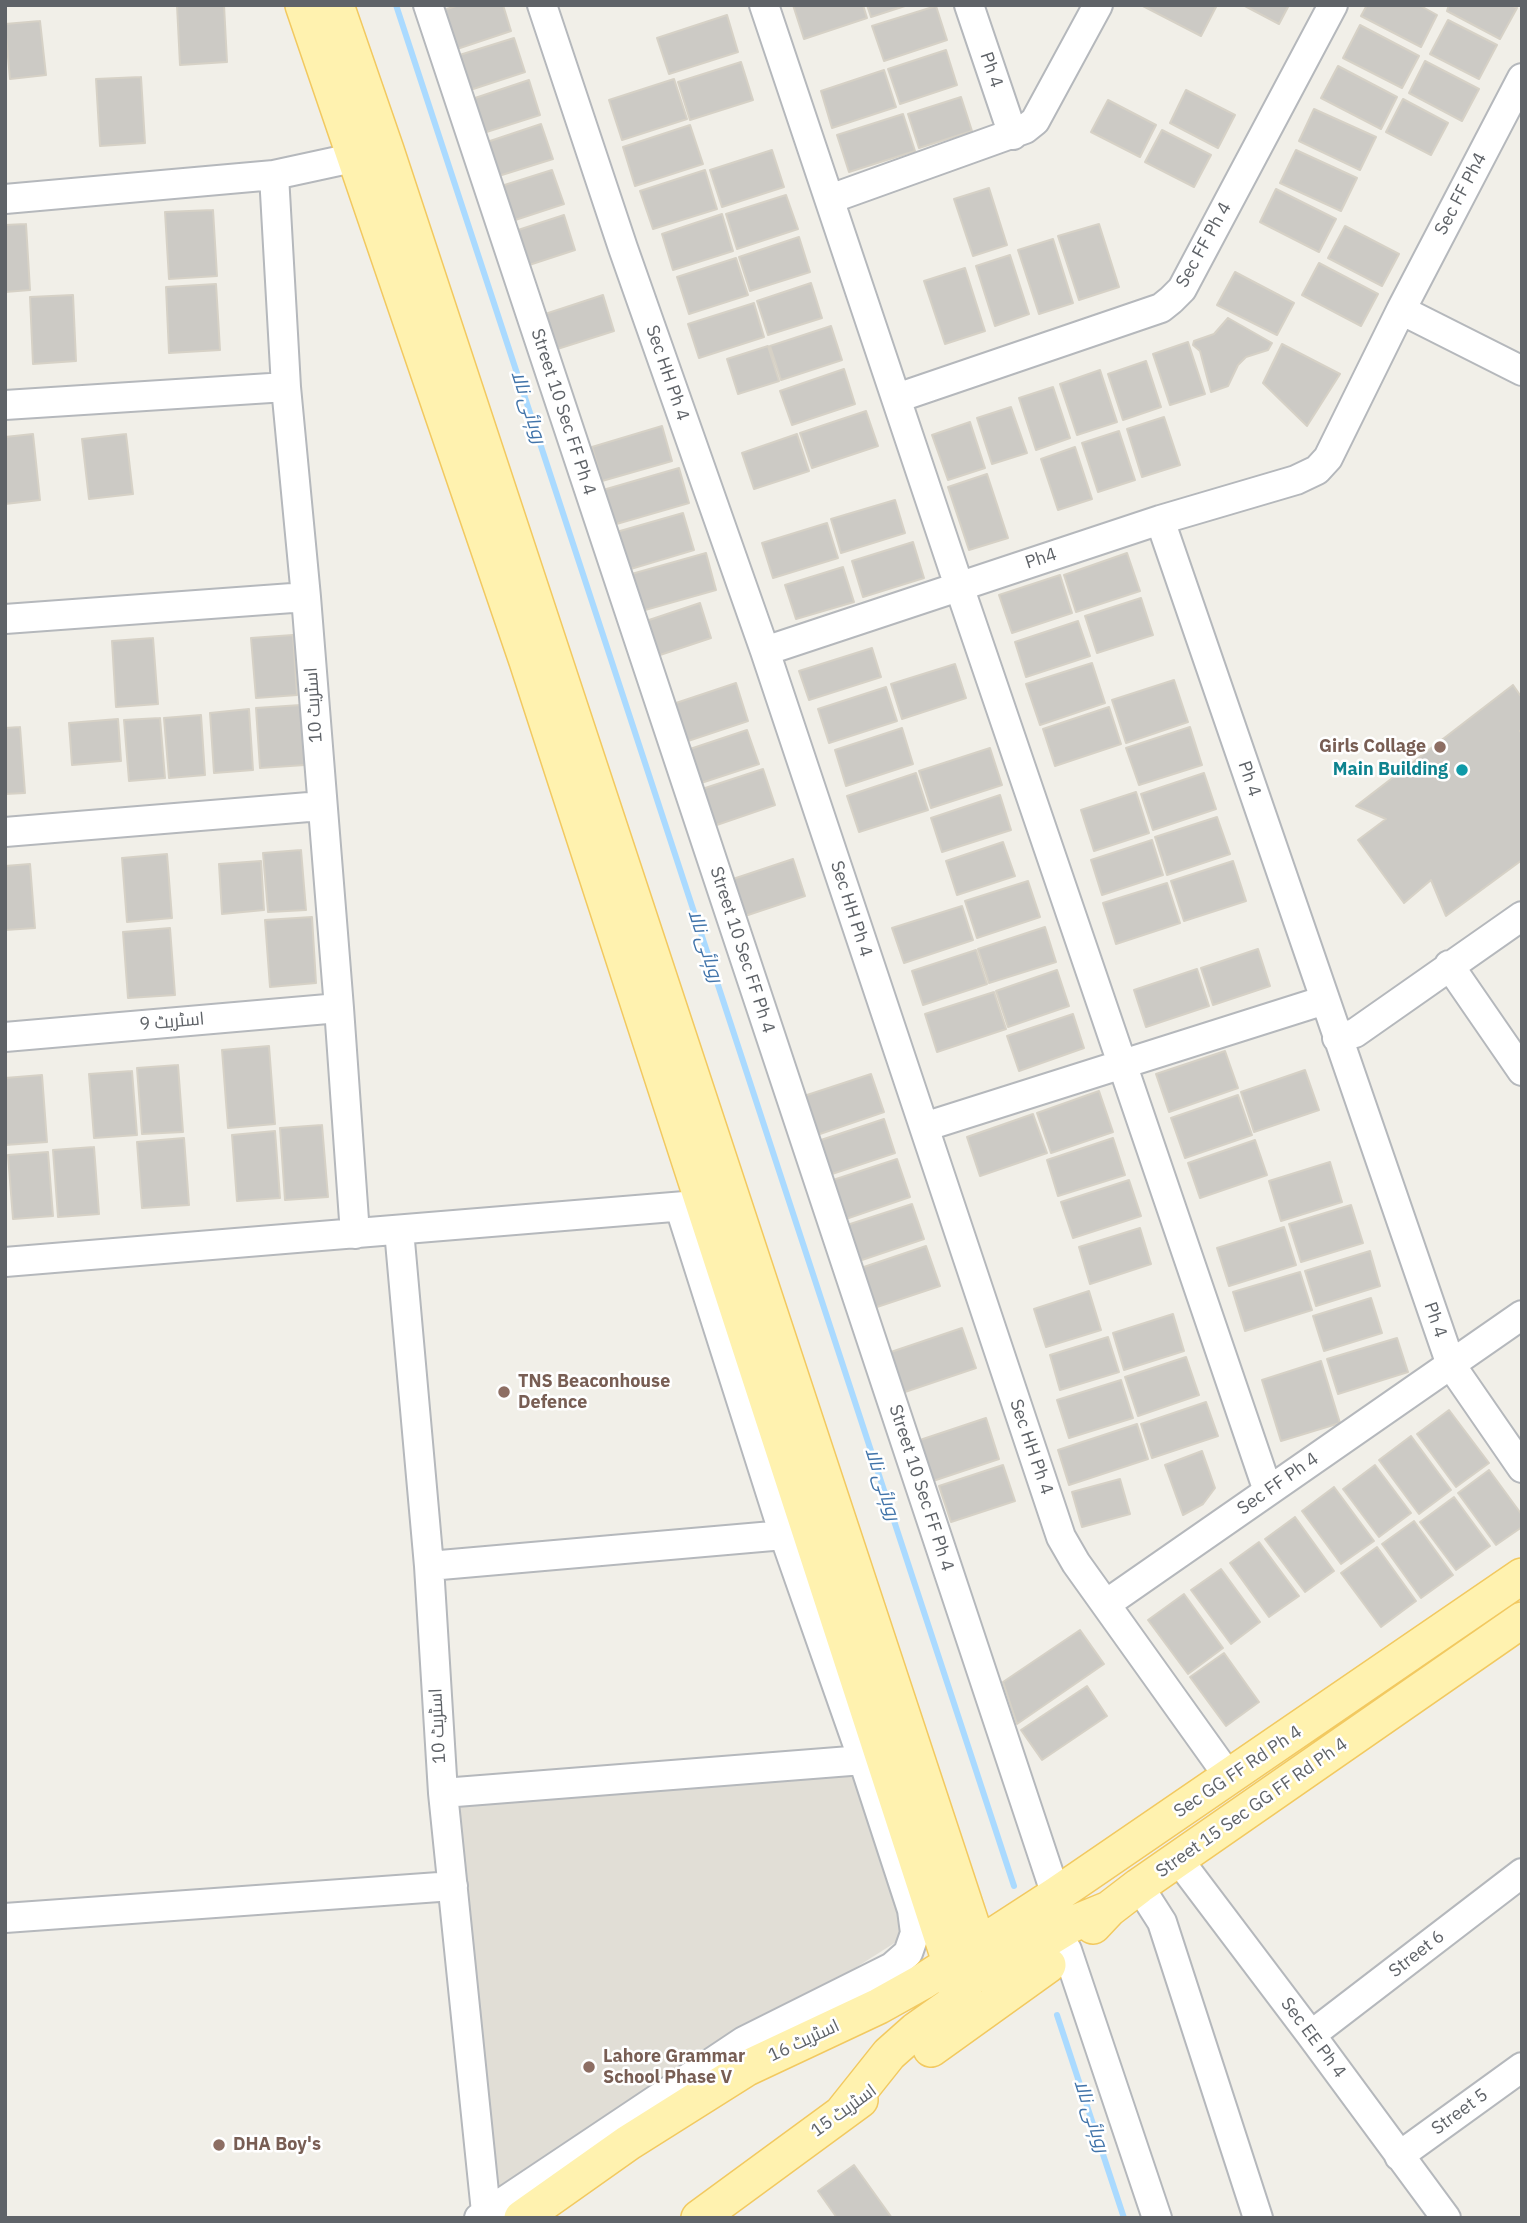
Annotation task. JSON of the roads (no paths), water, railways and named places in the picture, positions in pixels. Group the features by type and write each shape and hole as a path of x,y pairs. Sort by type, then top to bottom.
{"main road":[{"path":"303,5 527,662 692,1206 778,1473 967,1960 990,1974 1070,1925 1109,1909"},
{"path":"336,5 386,150 967,1960 950,2006 916,2030 890,2054 842,2113"},
{"name":"Sec GG FF Rd Ph 4","path":"967,1960 1056,1895 1522,1576"},
{"name":"Street 15 Sec GG FF Rd Ph 4","path":"990,2006 1067,1950 1109,1909 1139,1886 1522,1620"},
{"name":"اسٹریٹ 16","path":"522,2218 628,2143 747,2068 879,2006 967,1960"},
{"name":"اسٹریٹ 15","path":"699,2218 990,2006"}],"street":[{"name":"Street 10 Sec FF Ph 4","path":"428,5 1056,1895"},
{"name":"Sec HH Ph 4","path":"542,5 623,248 765,651 1061,1538 1076,1563 1230,1777"},
{"path":"764,5 1268,1492"},
{"name":"Ph 4","path":"969,5 1013,135"},
{"path":"830,199 1013,135 1035,121 1098,5"},
{"name":"Sec FF Ph 4","path":"897,398 1161,308 1171,300 1182,289 1333,5"},
{"name":"Sec FF Ph4","path":"1317,470 1328,458 1401,310 1522,78"},
{"path":"5,199 274,175 356,157"},
{"name":"اسٹریٹ 10","path":"274,175 286,387 306,597 355,1234"},
{"path":"1401,310 1522,371"},
{"path":"5,405 286,387"},
{"name":"Ph4","path":"765,651 1160,520 1296,480 1317,470"},
{"name":"Ph 4","path":"1160,520 1451,1364"},
{"path":"5,619 306,597"},
{"path":"5,832 321,806"},
{"path":"1337,1038 1355,1033 1522,916"},
{"path":"1449,965 1522,1071"},
{"path":"924,1127 1325,1000"},
{"name":"اسٹریٹ 9","path":"5,1037 339,1008"},
{"path":"5,1262 692,1206"},
{"name":"اسٹریٹ 10","path":"399,1230 429,1566 443,1793 486,2216"},
{"name":"Sec FF Ph 4","path":"1106,1604 1522,1315"},
{"path":"1451,1364 1522,1468"},
{"path":"486,2216 744,2041 892,1967 908,1953 915,1933 912,1910 784,1535 778,1473"},
{"path":"429,1566 784,1535"},
{"path":"443,1793 863,1760"},
{"name":"Sec EE Ph 4","path":"1178,1859 1446,2218"},
{"name":"Street 6","path":"1311,2035 1522,1873"},
{"path":"5,1918 453,1886"},
{"path":"1139,1886 1162,1922 1258,2218"},
{"path":"1067,1950 1157,2218"},
{"name":"Street 5","path":"1399,2155 1522,2067"}],"waterway":[{"name":"روہائی نالا","path":"396,5 1014,1886"},
{"name":"روہائی نالا","path":"1057,2015 1124,2218"}],"place":[{"name":"Girls Collage","path":"1440,747"},
{"name":"Main Building","path":"1462,770"},
{"name":"TNS Beaconhouse Defence","path":"504,1392"},
{"name":"Lahore Grammar School Phase V","path":"589,2067"},
{"name":"DHA Boy's","path":"219,2145"}]}
